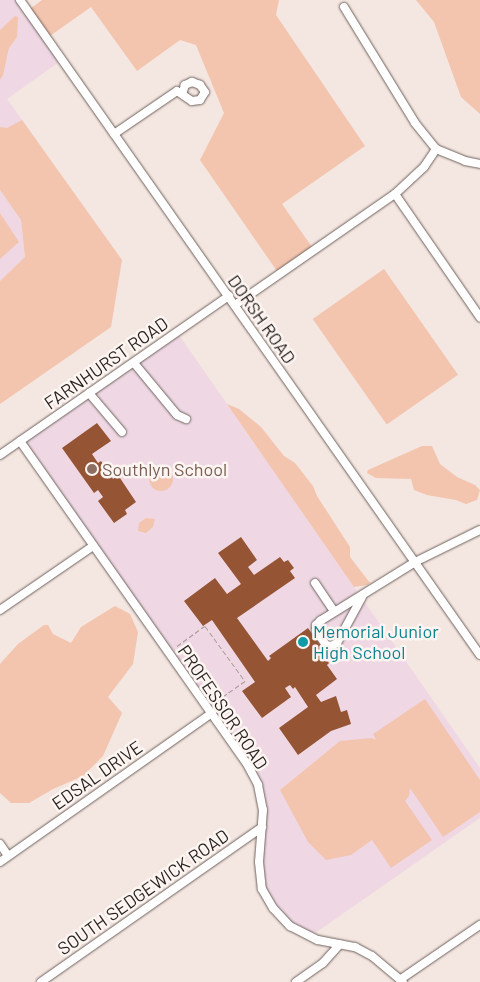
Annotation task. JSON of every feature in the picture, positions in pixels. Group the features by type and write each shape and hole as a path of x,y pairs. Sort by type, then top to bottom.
{"street":[{"name":"DORSH ROAD","path":"20,0 480,655"},
{"path":"344,7 415,123 436,149 465,161 480,164"},
{"path":"114,134 177,91 182,94"},
{"path":"234,305 395,194 424,166 436,149"},
{"path":"395,194 480,317"},
{"name":"FARNHURST ROAD","path":"0,455 229,296"},
{"path":"134,363 177,415 186,419"},
{"path":"89,393 122,432"},
{"name":"PROFESSOR ROAD","path":"20,441 246,762 258,785 263,810 260,862 262,889 273,908 290,926 318,940 355,947 372,956 402,981"},
{"path":"362,597 337,643 329,646 316,630 316,625 334,610 362,597 415,562 480,530"},
{"path":"0,610 93,546"},
{"path":"315,583 334,610"},
{"name":"EDSAL DRIVE","path":"0,862 212,713"},
{"name":"SOUTH SEDGEWICK ROAD","path":"41,982 262,827"},
{"path":"0,844 8,856"},
{"path":"402,981 480,925"},
{"path":"296,982 323,963 340,944"}],"path":[{"path":"177,646 205,626 245,681 216,701"}],"shaded area":[{"path":"0,0 20,0 62,60 7,99 38,142 0,169"},
{"path":"42,0 279,0 276,15 365,146 282,204 314,250 279,274 200,160 224,113 196,45 180,40 137,71 91,7 47,38 27,11"},
{"path":"416,0 480,0 480,114 461,97 434,22"},
{"path":"15,16 18,17 17,37 9,48 3,75 0,80 0,30"},
{"path":"22,120 122,260 111,327 0,404 0,281 25,257 21,220 0,190 0,127 7,128"},
{"path":"0,190 21,220 25,258 0,281"},
{"path":"0,213 19,242 0,259"},
{"path":"384,269 458,375 387,425 313,319"},
{"path":"177,332 480,768 480,818 311,936 290,926 262,889 262,827 258,785 20,441"},
{"path":"227,404 239,409 261,427 284,456 295,463 313,486 317,496 350,547 350,557 370,583 354,587"},
{"path":"422,446 432,446 440,464 457,477 475,485 480,490 477,500 466,504 456,500 427,495 414,490 411,479 376,478 367,473 368,470"},
{"path":"161,467 166,468 172,474 172,484 166,490 161,491 156,490 150,484 149,479 150,474 156,468"},
{"path":"146,518 155,519 153,527 146,533 138,531 139,523"},
{"path":"115,606 130,614 138,632 133,664 108,697 122,713 103,756 83,776 53,789 29,803 11,803 0,793 0,664 18,644 44,625 48,625 53,634 71,643 81,627"},
{"path":"425,699 480,780 480,812 443,837 410,788 409,796 405,801 432,840 391,868 372,840 351,855 326,860 308,842 280,790 340,741 371,738 376,740 373,734"}],"building":[{"name":"Southlyn School","path":"97,423 111,441 92,454 98,463 101,461 113,479 118,475 136,502 125,510 127,514 114,523 98,501 103,497 98,490 94,493 62,448"},
{"name":"Memorial Junior High School","path":"241,537 257,560 248,567 254,575 280,557 284,562 288,560 294,568 290,571 295,578 237,618 268,661 271,658 269,656 308,628 329,657 326,659 329,663 327,665 337,679 316,695 321,702 336,696 341,712 347,710 351,724 331,731 298,755 279,728 308,707 295,687 293,689 290,685 285,688 291,697 262,718 242,691 255,682 212,620 203,626 184,601 215,578 227,594 241,584 218,553"}],"place":[{"name":"Southlyn School","path":"92,469"},
{"name":"Memorial Junior High School","path":"303,642"}]}
